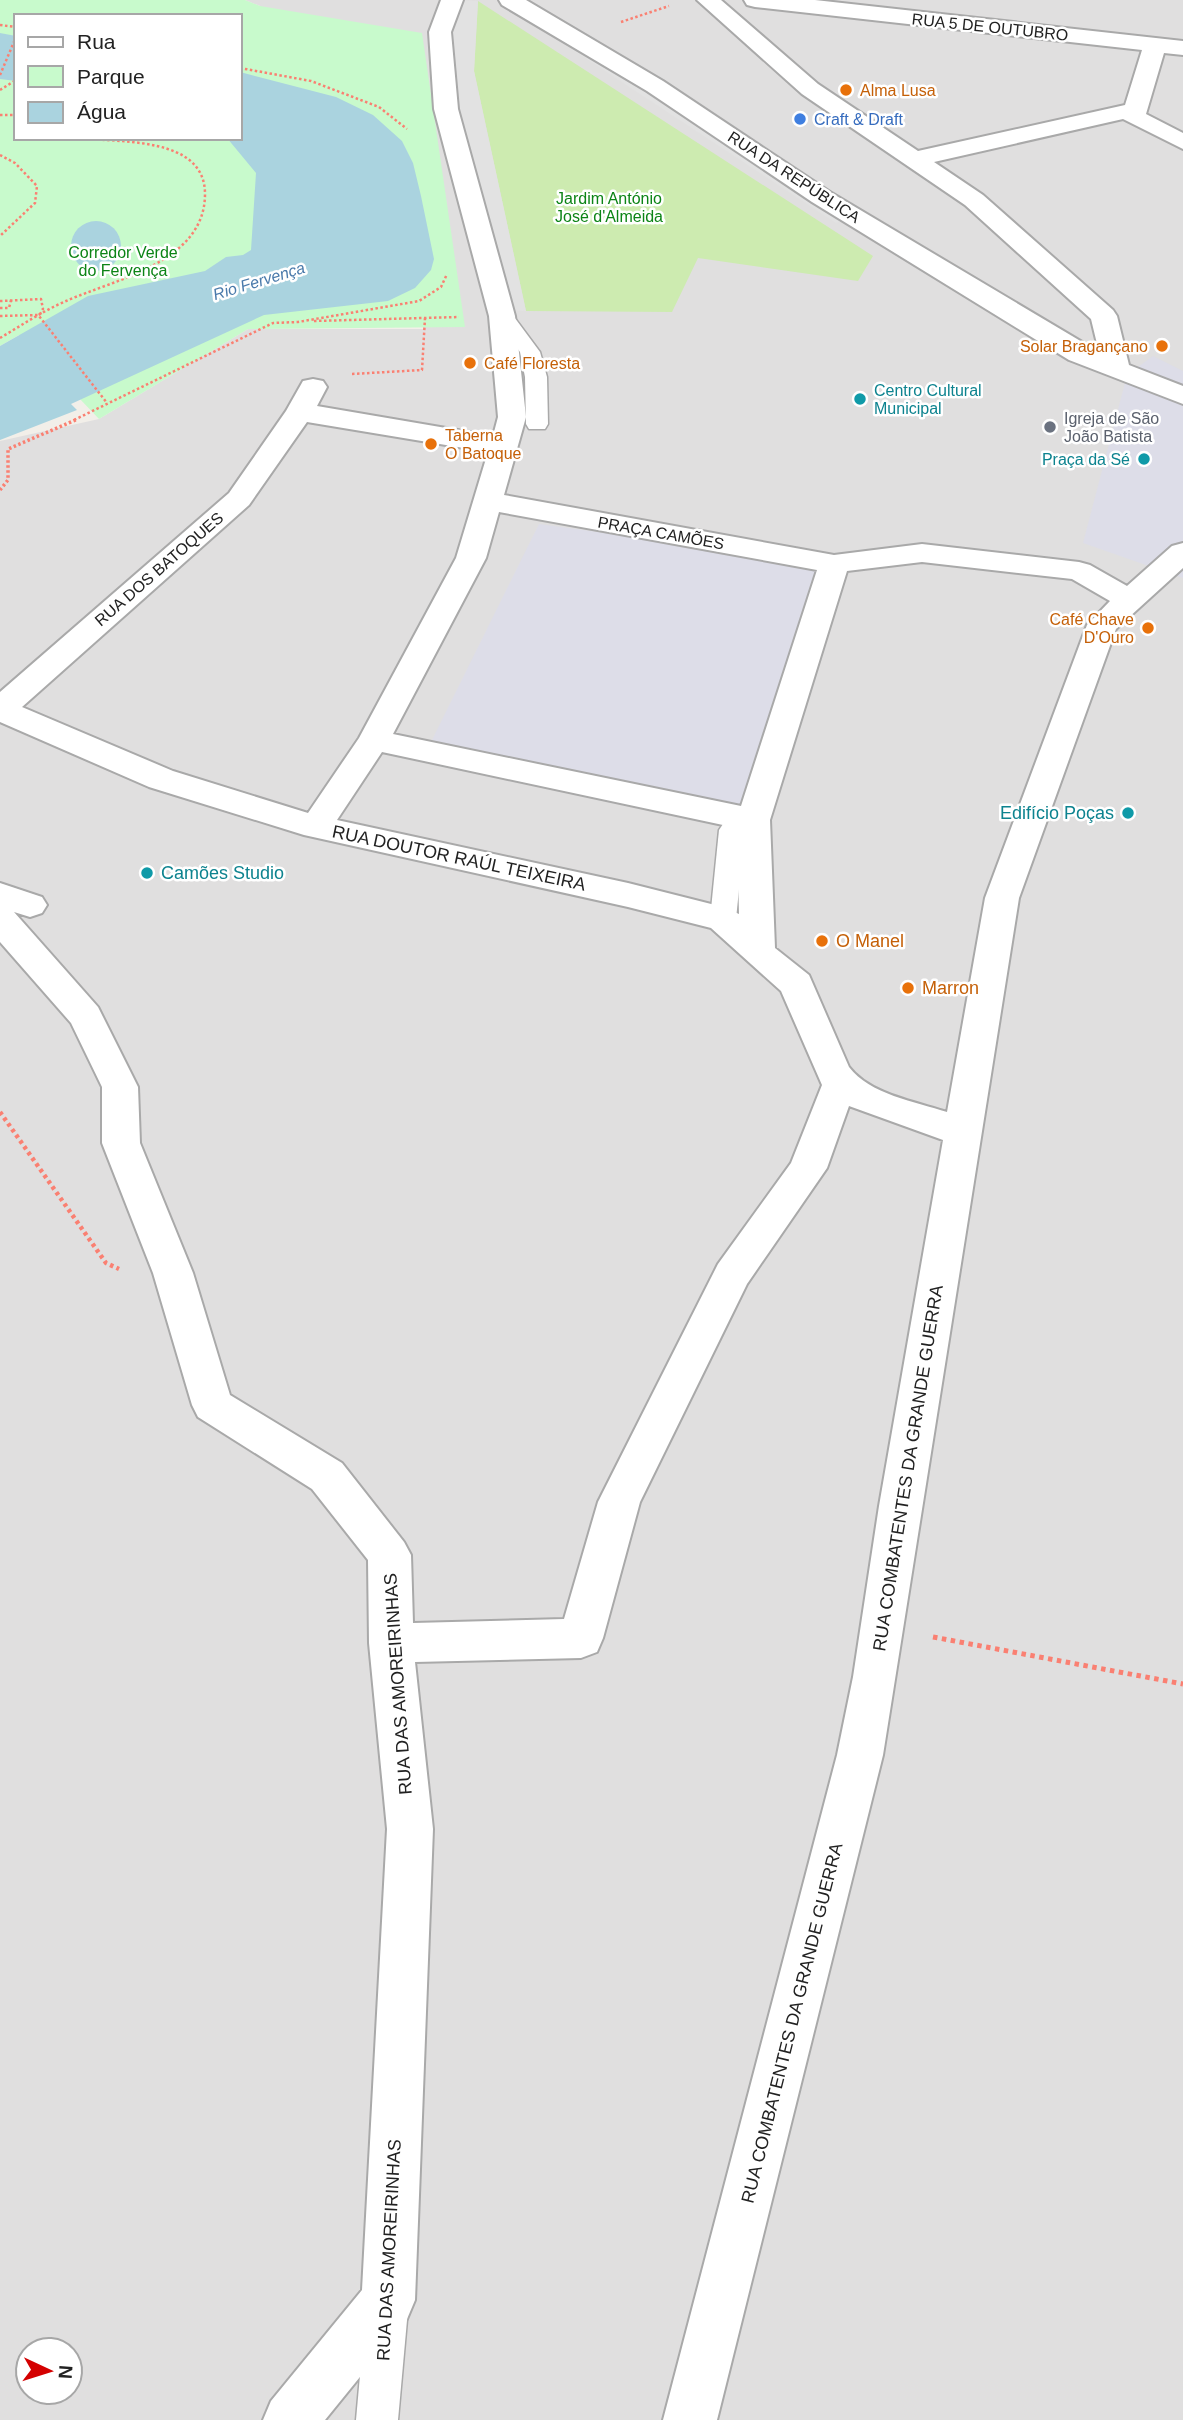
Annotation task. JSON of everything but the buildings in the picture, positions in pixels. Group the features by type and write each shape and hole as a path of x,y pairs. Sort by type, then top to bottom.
{"street":[{"name":"RUA DOUTOR RAÚL TEIXEIRA","path":"452,0 440,32 446,109 500,313 512,417 471,558 374,740 316,827 628,895 723,919 758,953 796,984 833,1072 843,1086"},
{"name":"RUA DA REPÚBLICA","path":"510,0 655,86 821,197 1079,354 1117,371"},
{"path":"708,0 810,89 974,200 1104,316 1117,371 1183,396"},
{"name":"RUA 5 DE OUTUBRO","path":"755,0 995,18 1183,48"},
{"path":"1155,45 1133,117 1183,142"},
{"path":"914,159 1133,110"},
{"path":"307,400 504,446"},
{"name":"RUA DOS BATOQUES","path":"0,710 239,499 307,400"},
{"name":"PRAÇA CAMÕES","path":"488,502 834,564 922,553 1079,571 1130,600"},
{"name":"RUA COMBATENTES DA GRANDE GUERRA","path":"690,2420 860,1755 1002,898 1102,625 1183,552"},
{"path":"758,953 743,825 834,564"},
{"path":"0,710 161,779 316,827"},
{"path":"374,740 743,825"},
{"name":"RUA DAS AMOREIRINHAS","path":"10,906 85,1016 120,1087 121,1143 182,1302 213,1405 327,1476 389,1555 391,1643 410,1829 388,2300"},
{"path":"391,1643 581,1638 619,1502 732,1275 808,1168 834,1096 843,1086 857,1095 964,1133"},
{"path":"290,2420 388,2300"}],"lane":[{"path":"500,313 530,352 536,377 537,424"},
{"path":"723,919 743,825"},
{"name":"RUA DAS AMOREIRINHAS","path":"377,2420 388,2300"}],"path":[{"path":"573,37 674,4"},
{"path":"0,75 14,42"},
{"path":"242,68 322,85 379,107 411,132"},
{"path":"0,338 67,300 134,275 160,261 180,246 198,226 206,195 203,180 195,164 181,154 160,147 99,140"},
{"path":"0,155 15,163 37,186 35,202 0,236"},
{"path":"298,322 419,301 441,287 448,269"},
{"path":"0,300 41,299 43,309 40,316"},
{"path":"0,308 9,308 11,300"},
{"path":"0,489 8,480 8,449 77,419 273,323 500,313"},
{"path":"0,316 40,316"},
{"path":"40,316 107,403"},
{"path":"307,400 321,376 422,370 425,318"},
{"path":"0,1112 106,1263 182,1302"},
{"path":"882,1627 1183,1684"}],"shaded area":[{"path":"245,0 1183,0 1183,2420 0,2420 0,441 99,419 248,329 424,329 260,6"},
{"path":"452,0 478,1 474,71 526,311 499,310 441,35"},
{"path":"515,3 844,219 836,223 508,7"},
{"name":"Praça da Sé","path":"1153,356 1183,371 1183,578 1083,543 1127,375"},
{"path":"539,524 834,564 753,820 431,742"}],"green space":[{"name":"Corredor Verde do Fervença","path":"0,0 245,0 260,6 422,33 465,327 248,329 99,419 19,335 0,346"},
{"name":"Jardim António José d'Almeida","path":"478,1 873,256 858,281 698,258 672,312 526,311 474,71"}],"water":[{"path":"0,33 14,36 14,81 0,79"},
{"name":"Rio Fervença","path":"242,73 336,97 373,115 402,141 413,163 434,259 431,270 415,288 388,301 264,315 71,404 77,410 0,440 0,346 88,296 205,271 226,257 243,255 251,250 256,173 229,140 242,140"},
{"path":"96,221 114,228 121,246 114,264 96,271 78,264 71,246 78,228"}],"place":[{"name":"Alma Lusa","path":"846,90"},
{"name":"Craft & Draft","path":"800,119"},
{"name":"Solar Bragançano","path":"1162,346"},
{"name":"Café Floresta","path":"470,363"},
{"name":"Centro Cultural Municipal","path":"860,399"},
{"name":"Igreja de São João Batista","path":"1050,427"},
{"name":"Taberna O Batoque","path":"431,444"},
{"name":"Praça da Sé","path":"1144,459"},
{"name":"Café Chave D'Ouro","path":"1148,628"},
{"name":"Edifício Poças","path":"1128,813"},
{"name":"Camões Studio","path":"147,873"},
{"name":"O Manel","path":"822,941"},
{"name":"Marron","path":"908,988"}]}
